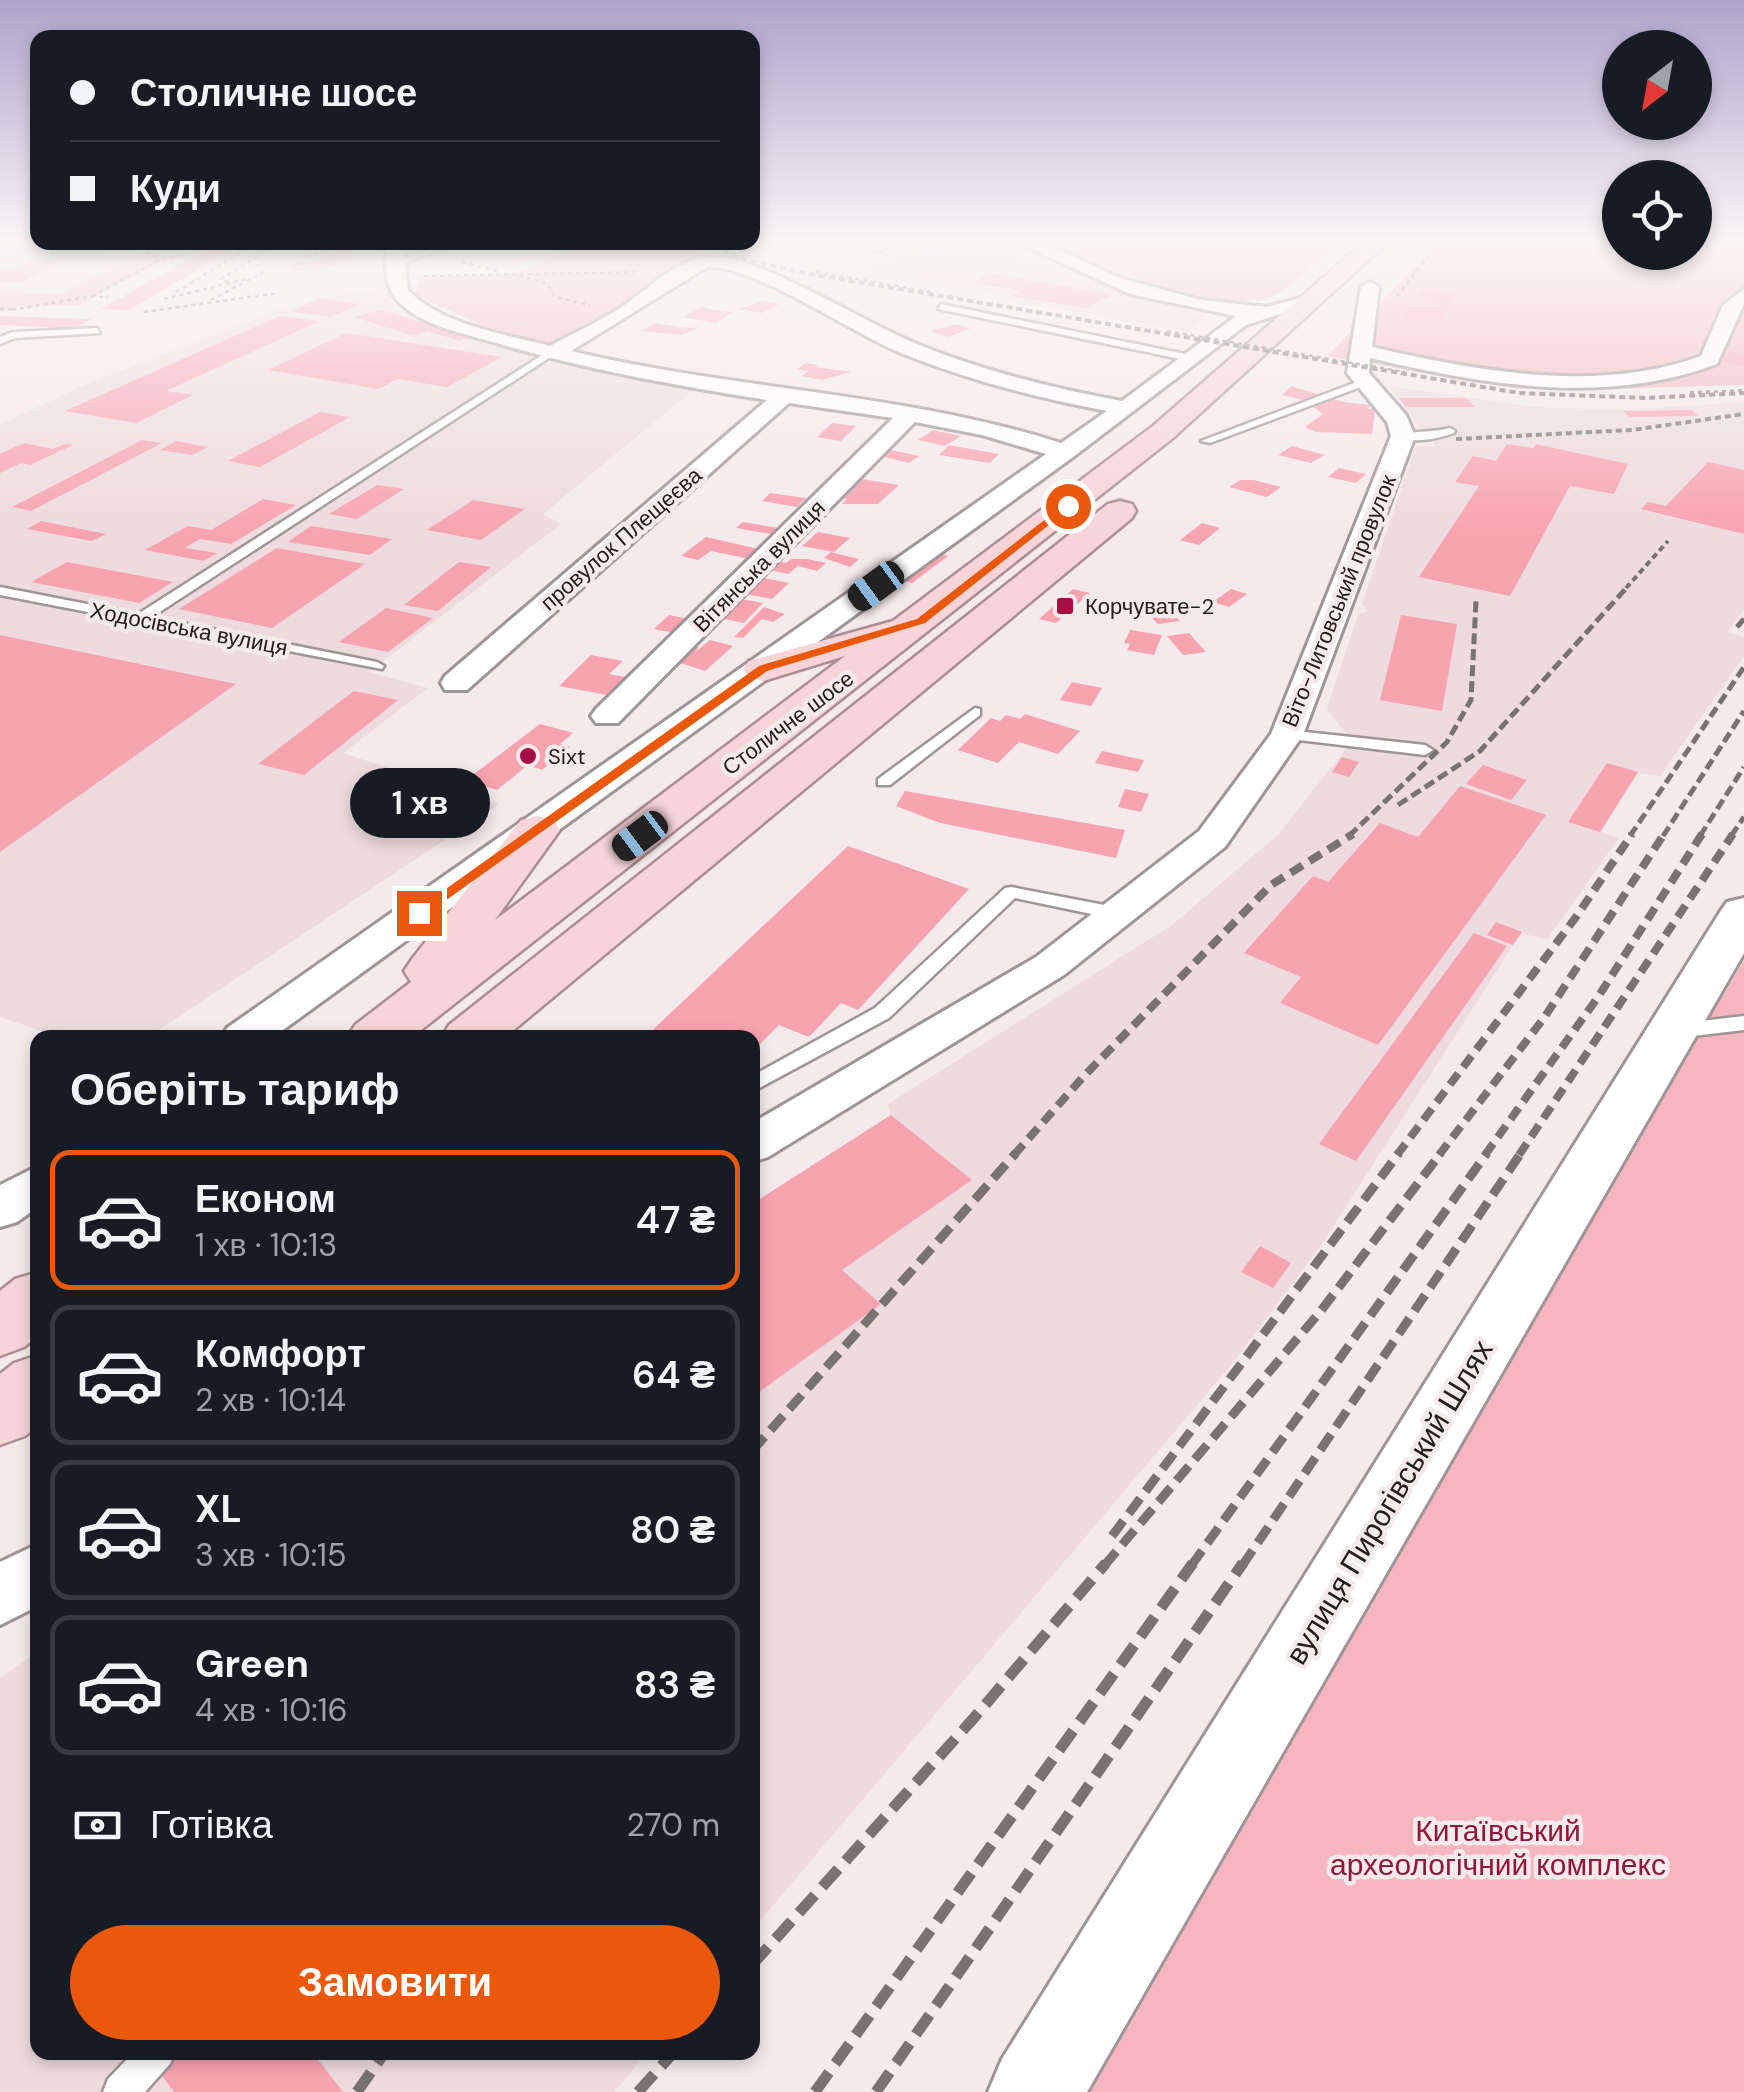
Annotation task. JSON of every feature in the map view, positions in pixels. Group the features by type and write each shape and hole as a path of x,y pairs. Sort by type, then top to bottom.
{"highway":[{"name":"Столичне шосе","path":"385,1030 921,621 1163,432 1268,341"},
{"name":"Столичне шосе","path":"478,1030 1206,441 1305,341"},
{"path":"763,669 921,621"},
{"path":"384,1030 537,830"},
{"path":"0,1328 30,1304"},
{"path":"0,1414 30,1390"}],"street":[{"path":"511,341 550,354 660,377 986,428 1065,452"},
{"path":"550,354 574,341"},
{"path":"893,341 958,368 1012,384 1126,408"},
{"path":"253,1030 1065,452 1212,341"},
{"path":"1368,341 1366,362 1400,420 1403,436"},
{"path":"1366,362 1567,381 1668,374 1710,360 1718,341"},
{"name":"провулок Плещеєва","path":"456,683 785,395"},
{"name":"Вітянська вулиця","path":"608,716 909,414"},
{"name":"Віто-Литовський провулок","path":"760,1140 1050,966 1212,838 1286,735 1403,436"},
{"name":"вулиця Пирогівський Шлях","path":"1035,2092 1744,912"},
{"path":"0,1209 30,1188"},
{"path":"0,1596 30,1577"}],"lane":[{"path":"1105,341 1190,358"},
{"path":"140,619 550,354"},
{"path":"1206,441 1366,362"},
{"path":"1403,436 1432,437 1450,431"},
{"name":"Ходосівська вулиця","path":"0,591 377,666"},
{"path":"884,782 975,712"},
{"path":"1286,735 1425,750"},
{"path":"760,1080 882,1013 1011,892 1120,914"},
{"path":"1672,1031 1744,1023"},
{"path":"121,2092 151,2060"}],"path":[{"path":"1222,341 1405,372"},
{"path":"1366,362 1376,341"}],"shaded area":[{"path":"199,341 487,341 539,359 536,363 552,362 693,390 543,514 561,524 369,672 428,688 343,753 499,804 159,1030 38,1030 0,1017 0,425 82,386"},
{"path":"1389,386 1534,407 1627,410 1744,402 1744,610 1727,632 1744,637 1744,656 1660,776 1638,773 1601,832 1619,838 1547,940 1521,933 1322,1244 1231,1365 760,1921 760,1199 890,1115 888,1104 1172,925 1278,835 1352,741 1327,709 1358,615 1368,611 1362,604 1413,454 1417,445 1435,447 1431,433 1423,432"},
{"path":"30,1657 30,2060 641,2060 614,2092 0,2092 0,1678"}],"green space":[{"path":"533,341 566,341 555,347"},
{"path":"1342,341 1744,341 1744,385 1578,390 1476,381 1327,356"},
{"name":"Китаївський археологічний комплекс","path":"1744,960 1744,2092 1082,2092 1697,990 1723,996"}],"building":[{"path":"224,341 277,341 166,391 193,395 136,423 65,411"},
{"path":"330,341 396,341 502,357 447,387 398,379 378,389 268,370"},
{"path":"1730,351 1744,354 1744,366 1719,361"},
{"path":"806,363 851,372 822,380 801,376 809,371 797,369"},
{"path":"1291,386 1344,402 1370,405 1368,409 1375,409 1372,434 1316,432 1305,427 1323,414 1304,400 1282,395"},
{"path":"1399,398 1466,398 1475,407 1406,407"},
{"path":"1691,410 1698,416 1630,417 1623,411"},
{"path":"320,412 350,417 260,467 228,461"},
{"path":"832,423 856,426 841,441 817,437"},
{"path":"933,430 961,436 945,446 918,440"},
{"path":"142,440 162,443 31,511 12,507"},
{"path":"176,441 208,447 192,455 160,450"},
{"path":"24,443 53,449 73,445 30,465 21,463 0,473 0,454"},
{"path":"1507,444 1533,448 1536,444 1628,464 1614,494 1570,486 1510,596 1419,577 1479,486 1455,482 1473,456 1496,461"},
{"path":"949,445 999,454 990,463 939,455"},
{"path":"1292,446 1325,455 1311,463 1278,455"},
{"path":"892,450 919,456 909,463 877,455"},
{"path":"1708,462 1744,470 1744,534 1641,509 1648,502 1666,506"},
{"path":"1339,468 1366,474 1356,483 1328,477"},
{"path":"862,479 899,485 878,504 842,504 847,499 841,498"},
{"path":"1240,480 1281,487 1267,497 1229,487"},
{"path":"377,485 404,489 357,519 329,514"},
{"path":"770,493 806,498 797,507 762,501"},
{"path":"263,499 296,505 231,544 200,539 185,548 217,553 204,561 145,550 188,526 211,530"},
{"path":"473,500 525,509 481,540 427,530"},
{"path":"41,521 106,534 92,541 27,529"},
{"path":"743,522 784,529 776,535 736,528"},
{"path":"1202,523 1220,528 1199,545 1180,540"},
{"path":"311,526 392,539 370,555 288,542"},
{"path":"818,532 850,538 834,552 802,546"},
{"path":"706,537 767,551 754,560 711,551 698,560 681,556"},
{"path":"277,548 365,564 272,628 179,609"},
{"path":"831,552 859,559 850,567 824,558"},
{"path":"934,552 948,556 912,583 898,579"},
{"path":"791,559 826,563 817,571 798,566 788,574 765,569 776,561 786,563"},
{"path":"67,562 173,582 139,603 31,582"},
{"path":"459,562 491,567 438,611 404,605"},
{"path":"764,578 789,583 772,599 746,594"},
{"name":"Корчувате-2","path":"1073,589 1090,593 1056,623 1039,619"},
{"path":"1231,589 1247,594 1229,607 1213,602"},
{"path":"735,598 763,603 744,623 715,617"},
{"path":"1162,604 1180,621 1158,624 1140,607"},
{"path":"764,607 785,614 773,622 762,619 743,638 734,637"},
{"path":"386,608 433,618 388,652 339,642"},
{"path":"669,615 694,620 680,634 654,629"},
{"path":"1401,615 1457,624 1442,711 1380,700"},
{"path":"1130,630 1162,635 1154,655 1127,650 1130,644 1124,643"},
{"path":"1189,633 1206,652 1183,655 1167,636"},
{"path":"0,635 236,684 0,852"},
{"path":"710,640 733,646 705,671 668,659 688,644 699,647 694,653"},
{"path":"591,655 623,661 609,674 625,677 607,695 559,686"},
{"path":"1072,682 1102,688 1091,706 1060,700"},
{"path":"354,691 398,700 304,775 258,764"},
{"path":"1025,714 1080,731 1058,754 1019,742 998,763 958,750 991,718 1000,721 1006,715 1020,719"},
{"name":"Sixt","path":"540,724 573,733 560,744 570,747 542,770 528,765 497,790 466,780"},
{"path":"1102,751 1144,760 1138,772 1095,763"},
{"path":"1342,757 1359,762 1349,777 1332,772"},
{"path":"1607,763 1638,772 1600,832 1568,822"},
{"path":"1483,765 1527,780 1511,800 1466,784"},
{"path":"1460,786 1546,815 1378,1045 1280,1003 1301,977 1244,953 1313,876 1328,882 1380,823 1418,837"},
{"path":"1125,789 1149,794 1141,812 1118,807"},
{"path":"905,791 1125,830 1116,858 940,823 896,806"},
{"path":"848,846 969,889 858,1010 841,1003 809,1037 779,1025 760,1044 760,1030 652,1030"},
{"path":"1496,922 1522,932 1513,945 1487,935"},
{"path":"1474,933 1507,946 1356,1161 1319,1144"},
{"path":"891,1115 972,1180 842,1270 881,1304 760,1391 760,1199"},
{"path":"1260,1246 1291,1263 1273,1288 1241,1272"},
{"path":"159,2060 318,2060 343,2092 174,2092 154,2065"}],"railway":[{"path":"1207,341 1519,393 1645,398 1744,393"},
{"path":"1456,439 1632,430 1744,414"},
{"path":"1626,588 1668,541"},
{"path":"1398,805 1480,751 1629,585"},
{"path":"1349,836 1447,742 1471,700 1476,601"},
{"path":"1737,627 1744,619"},
{"path":"1630,836 1744,667"},
{"path":"1663,836 1744,711"},
{"path":"1700,836 1744,767"},
{"path":"1731,836 1744,817"},
{"path":"1014,1155 1083,1077 1271,885 1353,834"},
{"path":"1397,1155 1576,917 1632,834"},
{"path":"1439,1155 1544,1018 1664,834"},
{"path":"1485,1155 1598,997 1702,834"},
{"path":"1519,1155 1733,834"},
{"path":"760,1442 1016,1153"},
{"path":"1112,1536 1399,1153"},
{"path":"1104,1566 1320,1312 1441,1153"},
{"path":"1191,1566 1487,1153"},
{"path":"1242,1566 1521,1153"},
{"path":"760,1956 973,1719 1106,1563"},
{"path":"815,2092 1193,1563"},
{"path":"876,2092 1243,1563"},
{"path":"357,2092 379,2060"},
{"path":"638,2092 667,2060"}],"place":[{"name":"Корчувате-2","path":"1065,606"},
{"name":"Sixt","path":"528,756"}],"route":[{"path":"419,913 763,669 921,621 1068,506"}]}
